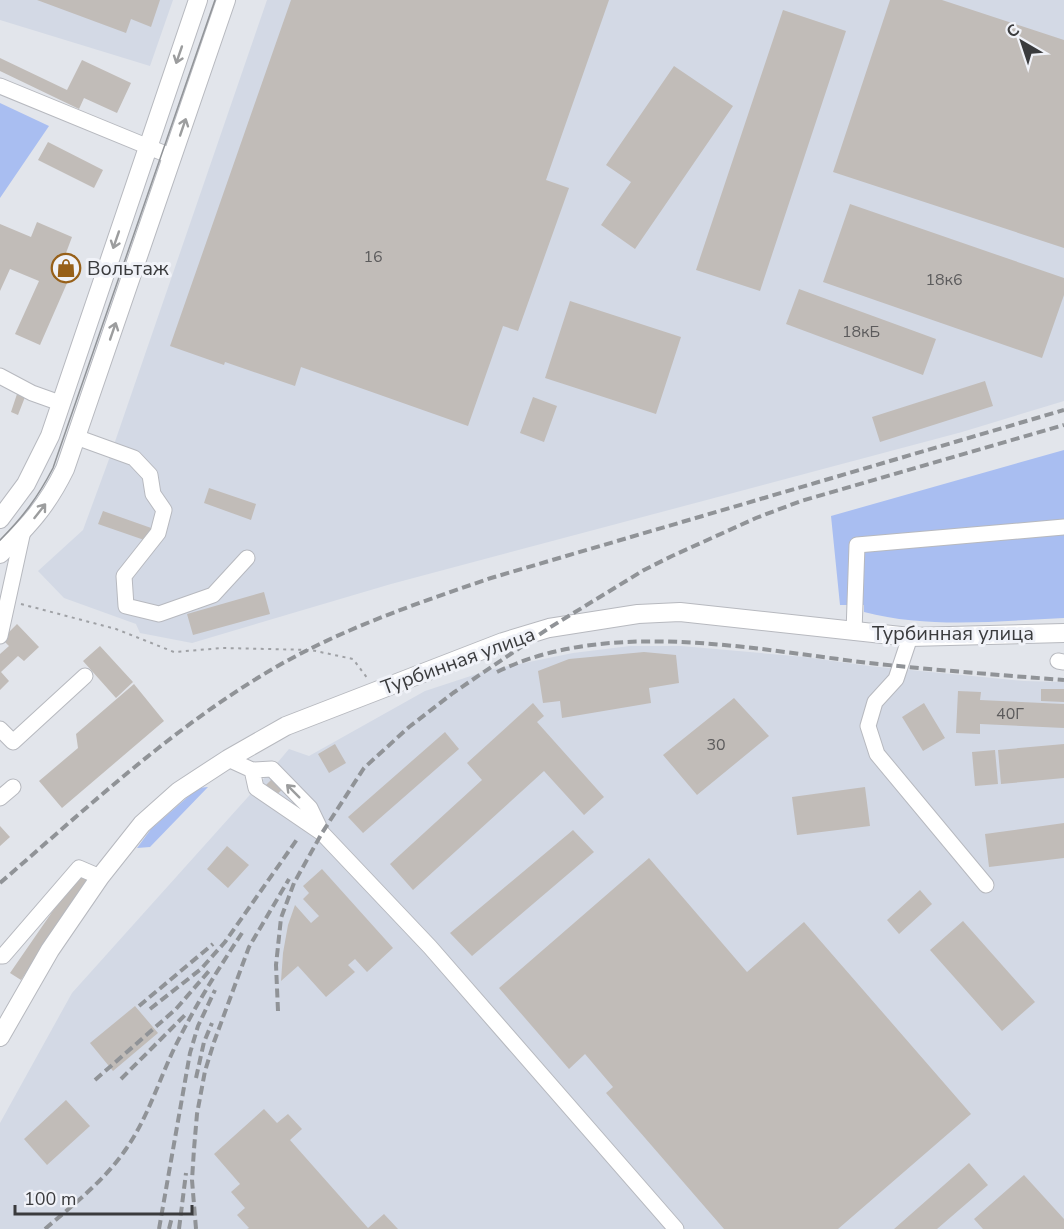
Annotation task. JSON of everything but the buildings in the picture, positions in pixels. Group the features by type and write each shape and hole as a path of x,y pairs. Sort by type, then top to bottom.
{"main road":[{"path":"0,519 12,505 38,462 50,436 198,0"},
{"path":"0,554 40,513 65,469 226,0"},
{"name":"Турбинная улица","path":"0,1037 50,950 100,877 142,824 179,791 228,759 286,726 377,690 532,632 638,614 680,612 910,637 1064,633"}],"lane":[{"path":"0,86 173,157"},
{"path":"0,376 32,393 60,403"},
{"path":"76,437 134,458 150,475 153,494 164,510 158,533 124,576 126,606 159,614 213,595 247,558"},
{"path":"854,632 857,545 1064,527"},
{"path":"0,636 23,531"},
{"path":"910,637 897,679 875,702 867,726 877,754 986,885"},
{"path":"0,729 13,742 85,676"},
{"path":"228,759 252,770 272,769 310,808 322,833"},
{"path":"252,770 256,788 322,833 430,946 676,1229"},
{"path":"0,798 13,787"},
{"path":"0,956 3,956 79,868 100,877"}],"path":[{"path":"9,602 28,604 116,629 174,652 222,648 311,650 353,659 377,690"}],"shaded area":[{"path":"0,0 173,0 150,66 0,20"},
{"path":"267,0 1064,0 1064,401 962,432 391,584 192,643 140,633 136,624 64,598 38,571 83,530"},
{"path":"0,103 49,126 0,198"},
{"path":"1064,450 1064,618 989,622 913,621 864,612 864,605 840,605 831,516"},
{"path":"630,646 681,646 1024,681 1064,682 1064,1229 0,1229 0,1123 72,993 289,749 309,756 425,691 489,670 573,653"},
{"path":"208,787 150,847 137,848 151,829 198,788"}],"tram line":[{"path":"0,540 30,506 53,468 215,0"}],"railway":[{"path":"0,883 99,797 202,715 276,667 328,640 409,607 491,578 1064,410"},
{"path":"278,1011 276,965 281,918 294,883 322,833 364,768 409,727 453,693 549,628 644,570 756,518 801,501 1064,425"},
{"path":"497,672 540,656 585,646 632,642 680,642 729,645 893,666 1064,680"},
{"path":"150,1009 201,969 225,942 298,838"},
{"path":"196,1229 192,1180 197,1114 205,1071 249,947 289,879"},
{"path":"45,1229 98,1182 126,1149 146,1113 189,1020 242,933"},
{"path":"139,1006 213,944"},
{"path":"95,1080 176,1009 209,971"},
{"path":"159,1229 190,1053 198,1026 215,990"},
{"path":"121,1079 186,1014"},
{"path":"196,1078 204,1042 212,1023"},
{"path":"179,1229 186,1173"},
{"path":"169,1229 172,1217"}],"place":[{"name":"Вольтаж","path":"66,268"}]}
